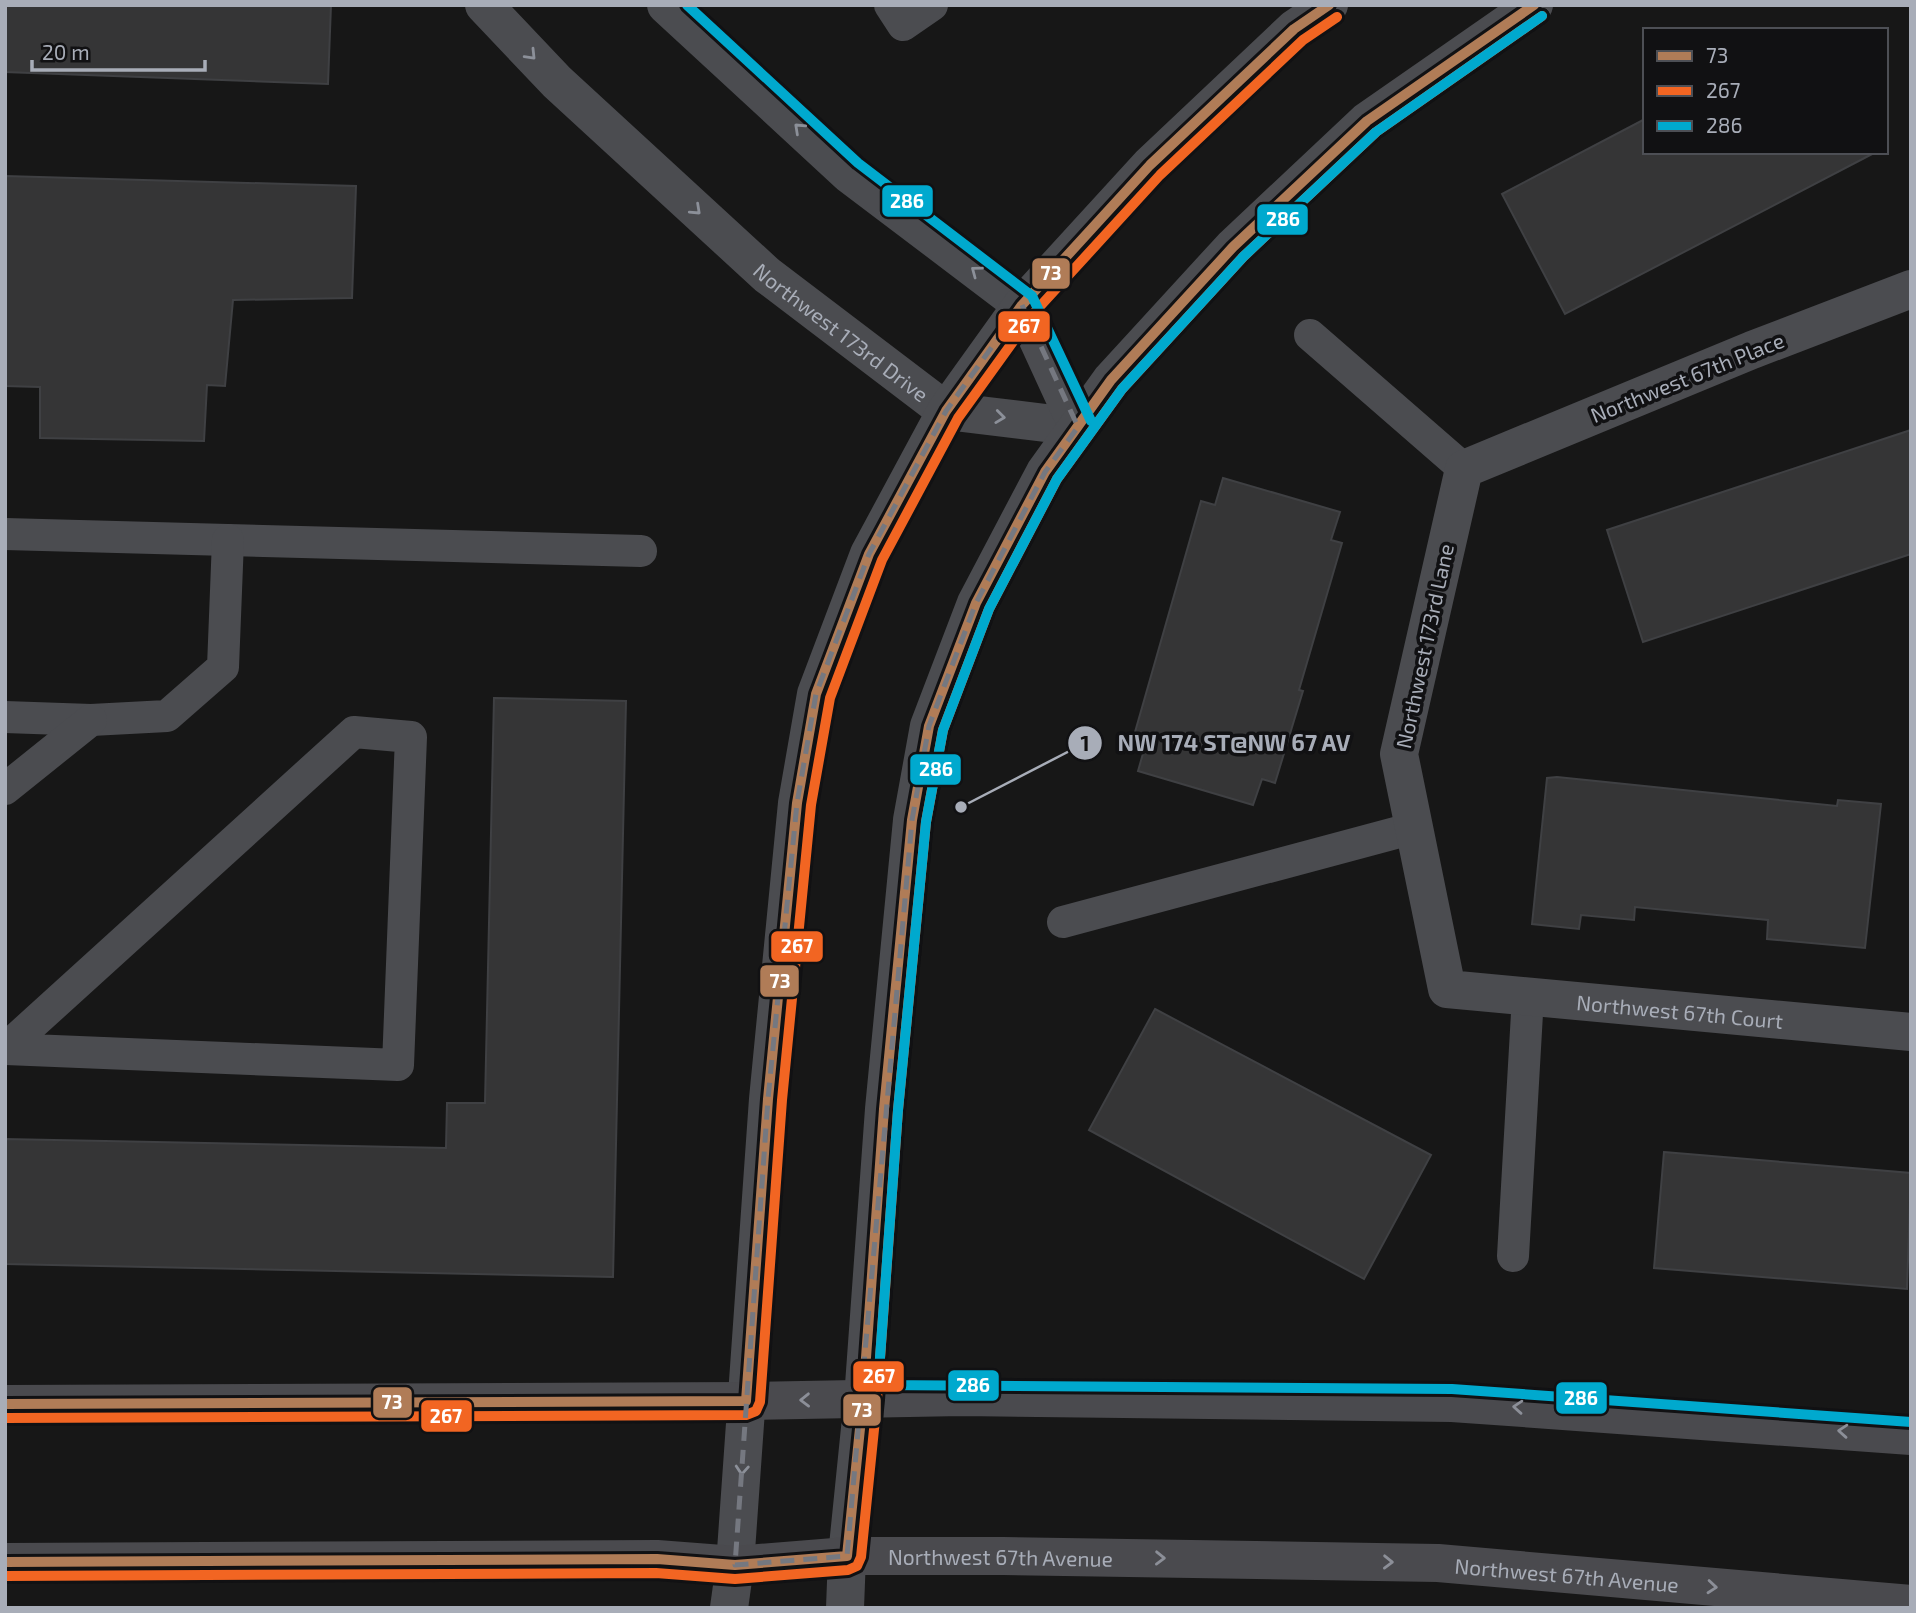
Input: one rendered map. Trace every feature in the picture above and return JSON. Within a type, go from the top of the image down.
[{"type":"main road","points":[[5,1404],[746,1401],[962,1397],[1452,1403],[1911,1436]]},
{"type":"main road","name":"Northwest 67th Avenue","points":[[5,1562],[657,1559],[735,1565],[847,1556],[1438,1563],[1911,1604]]},
{"type":"street","name":"Northwest 173rd Drive","points":[[484,5],[557,82],[766,275],[946,411],[1078,427]]},
{"type":"street","points":[[666,5],[849,174],[1022,305],[1078,427]]},
{"type":"street","points":[[729,1608],[735,1565],[768,1099],[797,803],[816,694],[869,554],[946,411],[1022,305],[1150,165],[1294,29],[1329,5]]},
{"type":"street","points":[[845,1608],[886,1082],[912,820],[929,726],[976,603],[1045,472],[1111,380],[1233,247],[1367,121],[1534,5]]},
{"type":"street","name":"Northwest 67th Place","points":[[1464,469],[1752,350],[1911,289]]},
{"type":"street","name":"Northwest 173rd Lane","points":[[1447,989],[1399,754],[1464,469]]},
{"type":"street","name":"Northwest 67th Court","points":[[1447,989],[1911,1032]]},
{"type":"lane","points":[[890,5],[903,25],[932,5]]},
{"type":"lane","points":[[1310,335],[1464,469]]},
{"type":"lane","points":[[5,534],[641,551]]},
{"type":"lane","points":[[5,717],[92,720],[167,716],[223,667],[228,540]]},
{"type":"lane","points":[[5,789],[92,720]]},
{"type":"lane","points":[[354,732],[411,737],[398,1065],[6,1049],[354,732]]},
{"type":"lane","points":[[1063,922],[1415,828]]},
{"type":"lane","points":[[1513,1256],[1528,996]]},
{"type":"highlighted area","points":[[1022,305],[1078,427],[1045,472],[976,603],[929,726],[912,820],[847,1556],[735,1565],[768,1099],[797,803],[816,694],[869,554],[946,411]]},
{"type":"building","points":[[5,5],[331,5],[328,84],[5,72]]},
{"type":"building","points":[[1643,120],[1643,154],[1872,154],[1565,314],[1502,194]]},
{"type":"building","points":[[5,176],[356,186],[352,298],[233,300],[225,386],[207,385],[204,441],[40,438],[40,387],[5,386]]},
{"type":"building","points":[[1911,430],[1911,554],[1643,642],[1607,530]]},
{"type":"building","points":[[1223,478],[1340,512],[1331,540],[1342,543],[1299,690],[1303,691],[1275,783],[1262,779],[1253,805],[1138,771],[1144,750],[1131,746],[1201,501],[1215,505]]},
{"type":"building","points":[[494,698],[626,701],[613,1277],[5,1264],[5,1139],[446,1148],[447,1103],[485,1103]]},
{"type":"building","points":[[1547,778],[1837,806],[1838,800],[1881,804],[1865,948],[1767,939],[1768,920],[1635,907],[1634,920],[1581,915],[1579,929],[1532,924]]},
{"type":"building","points":[[1155,1009],[1431,1155],[1364,1279],[1089,1130]]},
{"type":"building","points":[[1664,1152],[1911,1173],[1907,1289],[1654,1268]]},
{"type":"transit line","name":"286","points":[[687,5],[858,163],[1032,296],[1091,421]]},
{"type":"transit line","name":"73","points":[[5,1404],[746,1401],[768,1099],[797,803],[816,694],[869,554],[946,411],[1022,305],[1150,165],[1294,29],[1329,5]]},
{"type":"transit line","name":"73","points":[[5,1562],[657,1559],[735,1565],[847,1556],[863,1399],[884,1109],[912,820],[929,726],[976,603],[1045,472],[1111,380],[1233,247],[1367,121],[1534,5]]},
{"type":"transit line","name":"267","points":[[5,1576],[656,1573],[735,1579],[848,1570],[857,1566],[861,1557],[877,1400],[898,1110],[926,822],[943,730],[989,609],[1057,479],[1122,389],[1243,257],[1376,132],[1542,16]]},
{"type":"transit line","name":"286","points":[[1542,16],[1376,132],[1243,257],[1122,389],[1057,479],[989,609],[943,730],[926,822],[898,1110],[878,1385],[1452,1389],[1911,1422]]},
{"type":"transit line","name":"267","points":[[5,1418],[746,1415],[756,1411],[760,1402],[782,1100],[811,805],[830,698],[882,560],[958,418],[1033,314],[1160,175],[1303,40],[1337,17]]},
{"type":"place","name":"NW 174 ST@NW 67 AV","points":[[961,807]]}]
